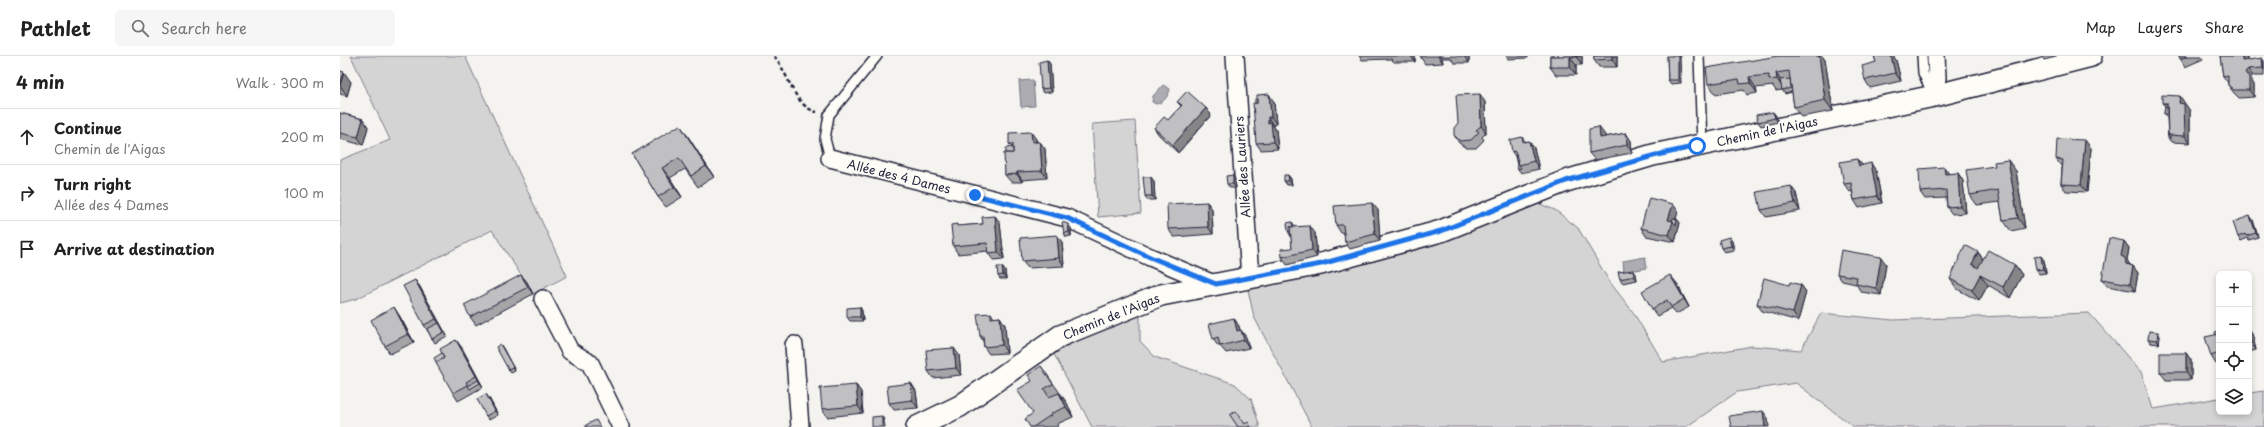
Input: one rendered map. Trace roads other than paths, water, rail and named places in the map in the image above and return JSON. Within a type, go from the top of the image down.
[{"type":"street","name":"Allée des Lauriers","points":[[1235,56],[1250,278]]},
{"type":"street","points":[[1934,96],[1937,78],[1936,56]]},
{"type":"street","name":"Chemin de l'Aigas","points":[[917,427],[960,406],[1060,336],[1161,295],[1321,264],[1441,231],[1566,181],[1653,156],[1934,96],[2064,59],[2091,56]]},
{"type":"street","name":"Allée des 4 Dames","points":[[830,158],[1067,218],[1150,257],[1216,284]]},
{"type":"street","points":[[543,299],[570,351],[590,363],[621,427]]},
{"type":"street","points":[[794,345],[800,427]]},
{"type":"lane","points":[[830,158],[825,139],[829,115],[877,56]]},
{"type":"lane","points":[[1699,56],[1702,145]]},
{"type":"lane","points":[[1922,56],[1923,73],[1934,96]]}]
